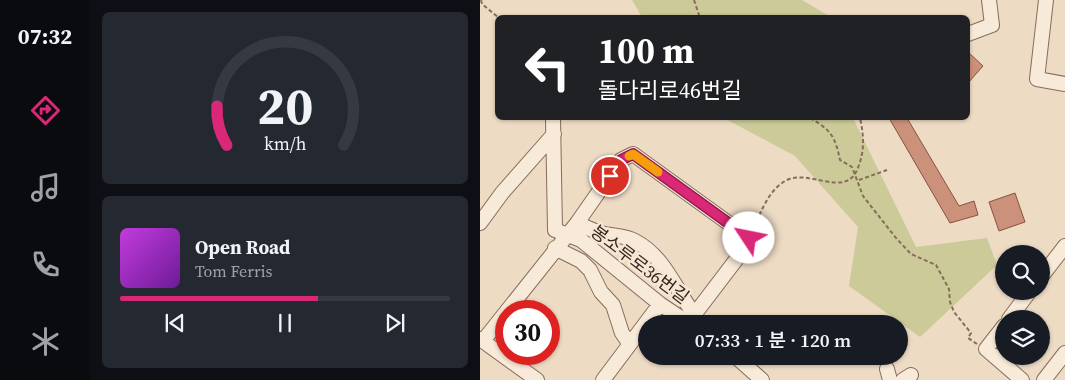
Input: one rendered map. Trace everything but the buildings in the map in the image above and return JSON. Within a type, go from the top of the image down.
[{"type":"street","points":[[970,33],[992,24],[989,0]]},
{"type":"street","points":[[1046,0],[1037,80],[1065,84]]},
{"type":"street","points":[[553,120],[553,195],[556,230],[567,234]]},
{"type":"street","points":[[480,223],[502,193],[554,134]]},
{"type":"street","points":[[481,339],[576,223],[621,160],[633,154],[749,238]]},
{"type":"street","name":"봉소루로36번길","points":[[576,223],[593,230],[634,240],[648,249],[661,261],[692,315]]},
{"type":"street","name":"봉소루로36번길","points":[[567,234],[581,240],[660,304],[683,315]]},
{"type":"street","name":"봉소루로36번길","points":[[699,315],[745,248],[749,238]]},
{"type":"street","points":[[1050,265],[1065,246]]},
{"type":"street","points":[[555,248],[581,261],[590,270],[600,292],[613,305],[622,333],[629,343]]},
{"type":"street","points":[[603,380],[660,304]]},
{"type":"street","points":[[480,325],[484,330],[481,339]]},
{"type":"street","points":[[995,338],[986,349],[1022,380]]},
{"type":"street","points":[[481,339],[495,347]]},
{"type":"street","points":[[1044,380],[1065,353]]},
{"type":"street","points":[[523,365],[537,380]]},
{"type":"street","points":[[746,365],[762,380]]},
{"type":"path","points":[[481,0],[496,15]]},
{"type":"path","points":[[694,0],[699,15]]},
{"type":"path","points":[[814,120],[824,125],[833,136],[838,145],[840,160],[852,168],[859,187],[870,207],[896,238],[911,254],[936,265],[949,289],[950,302],[954,312],[971,333],[968,338],[986,349]]},
{"type":"path","points":[[749,238],[773,190],[788,179],[809,178],[841,184],[856,175],[863,155],[864,133],[861,120]]},
{"type":"path","points":[[858,180],[887,170]]},
{"type":"shaded area","points":[[632,0],[802,0],[828,15],[641,15]]},
{"type":"shaded area","points":[[728,120],[854,120],[916,247],[987,238],[995,260],[995,267],[920,337],[908,328],[908,315],[889,315],[849,286],[858,227],[795,156]]},
{"type":"slow traffic","points":[[629,156],[633,154],[658,172]]},
{"type":"route","points":[[610,176],[621,160],[633,154],[749,238]]}]
